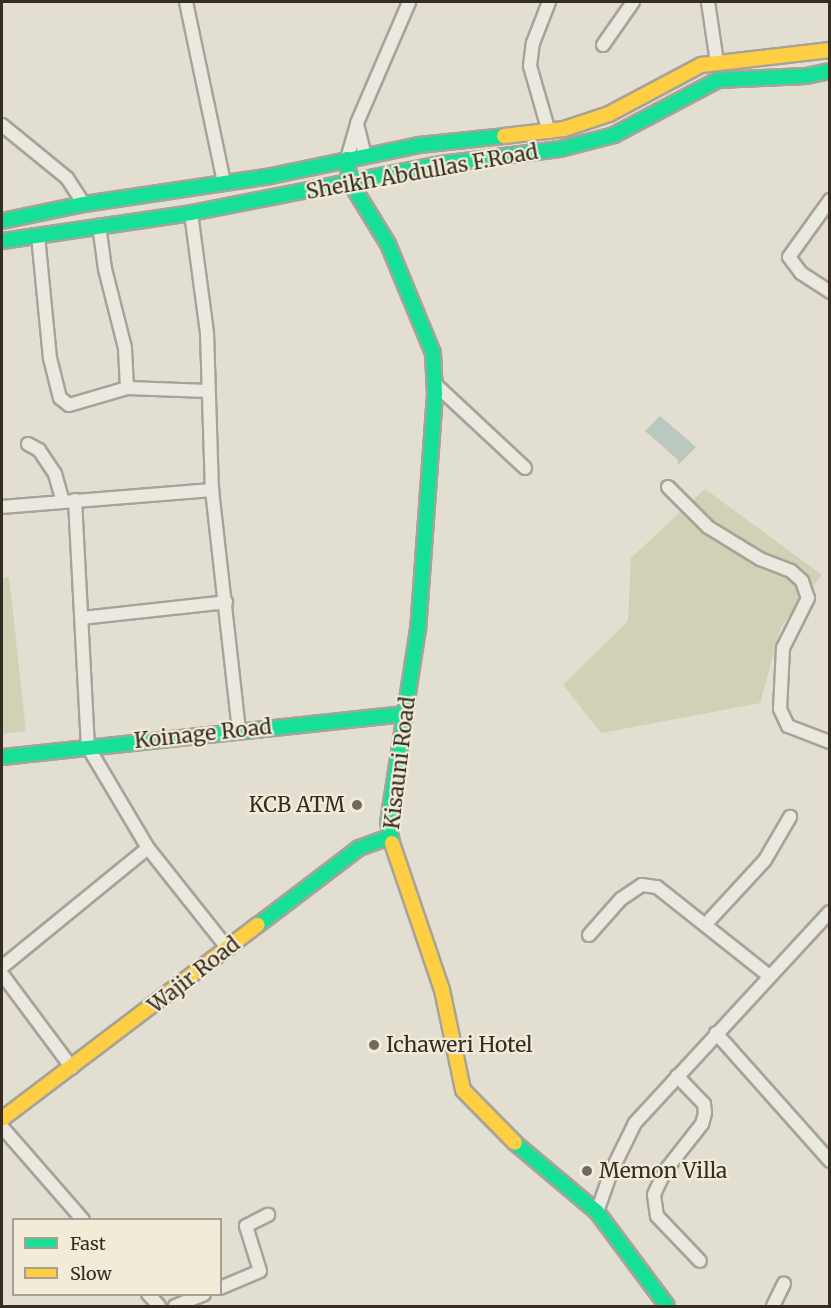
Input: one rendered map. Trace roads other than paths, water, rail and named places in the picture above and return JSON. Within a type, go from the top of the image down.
[{"type":"street","points":[[186,2],[224,182]]},
{"type":"street","points":[[347,159],[357,123],[409,2]]},
{"type":"street","points":[[549,2],[533,43],[530,66],[549,132]]},
{"type":"street","points":[[603,45],[633,2]]},
{"type":"street","points":[[708,2],[717,62]]},
{"type":"street","name":"Sheikh Abdullas F.Road","points":[[2,221],[84,204],[271,176],[419,145],[549,132],[609,114],[684,72],[717,62],[830,50]]},
{"type":"street","name":"Sheikh Abdullas F.Road","points":[[2,242],[99,225],[191,213],[370,177],[598,140],[633,126],[690,92],[718,80],[806,76],[830,71]]},
{"type":"street","points":[[357,123],[370,177],[369,213]]},
{"type":"street","points":[[2,125],[67,178],[84,204]]},
{"type":"street","name":"Kisauni Road","points":[[347,159],[350,182],[388,244],[419,315],[433,353],[435,384],[418,630],[388,822],[389,837],[444,999],[463,1090],[491,1122],[597,1212],[667,1306]]},
{"type":"street","points":[[830,200],[825,215],[792,250],[789,257],[793,265],[830,292]]},
{"type":"street","points":[[191,213],[207,333],[212,490],[239,730]]},
{"type":"street","points":[[99,225],[105,269],[125,348],[128,388]]},
{"type":"street","points":[[38,236],[50,358],[62,401],[69,405],[128,388],[208,392]]},
{"type":"street","points":[[435,384],[525,468]]},
{"type":"street","points":[[28,444],[39,450],[69,501],[82,618],[88,747],[148,848],[228,949]]},
{"type":"street","points":[[668,487],[708,526],[760,559],[791,571],[802,581],[807,605],[783,648],[781,714],[795,730],[830,742]]},
{"type":"street","points":[[2,507],[212,490]]},
{"type":"street","points":[[82,618],[226,602]]},
{"type":"street","name":"Koinage Road","points":[[2,757],[405,714]]},
{"type":"street","points":[[705,925],[765,860],[790,817]]},
{"type":"street","name":"Wajir Road","points":[[2,1119],[359,848],[389,837]]},
{"type":"street","points":[[2,967],[148,848]]},
{"type":"street","points":[[589,935],[621,899],[642,885],[657,887],[768,975]]},
{"type":"street","points":[[597,1212],[610,1172],[635,1123],[768,975],[830,912]]},
{"type":"street","points":[[2,974],[72,1068]]},
{"type":"street","points":[[716,1033],[830,1161]]},
{"type":"street","points":[[677,1076],[704,1104],[705,1113],[702,1124],[665,1171],[654,1195],[657,1216],[700,1261]]},
{"type":"street","points":[[2,1127],[80,1218]]},
{"type":"street","points":[[222,1287],[260,1271],[246,1226],[268,1215]]},
{"type":"street","points":[[773,1306],[784,1282]]},
{"type":"street","points":[[176,1306],[199,1296]]},
{"type":"place","name":"KCB ATM","points":[[357,805]]},
{"type":"place","name":"Ichaweri Hotel","points":[[374,1045]]},
{"type":"place","name":"Memon Villa","points":[[587,1171]]}]
